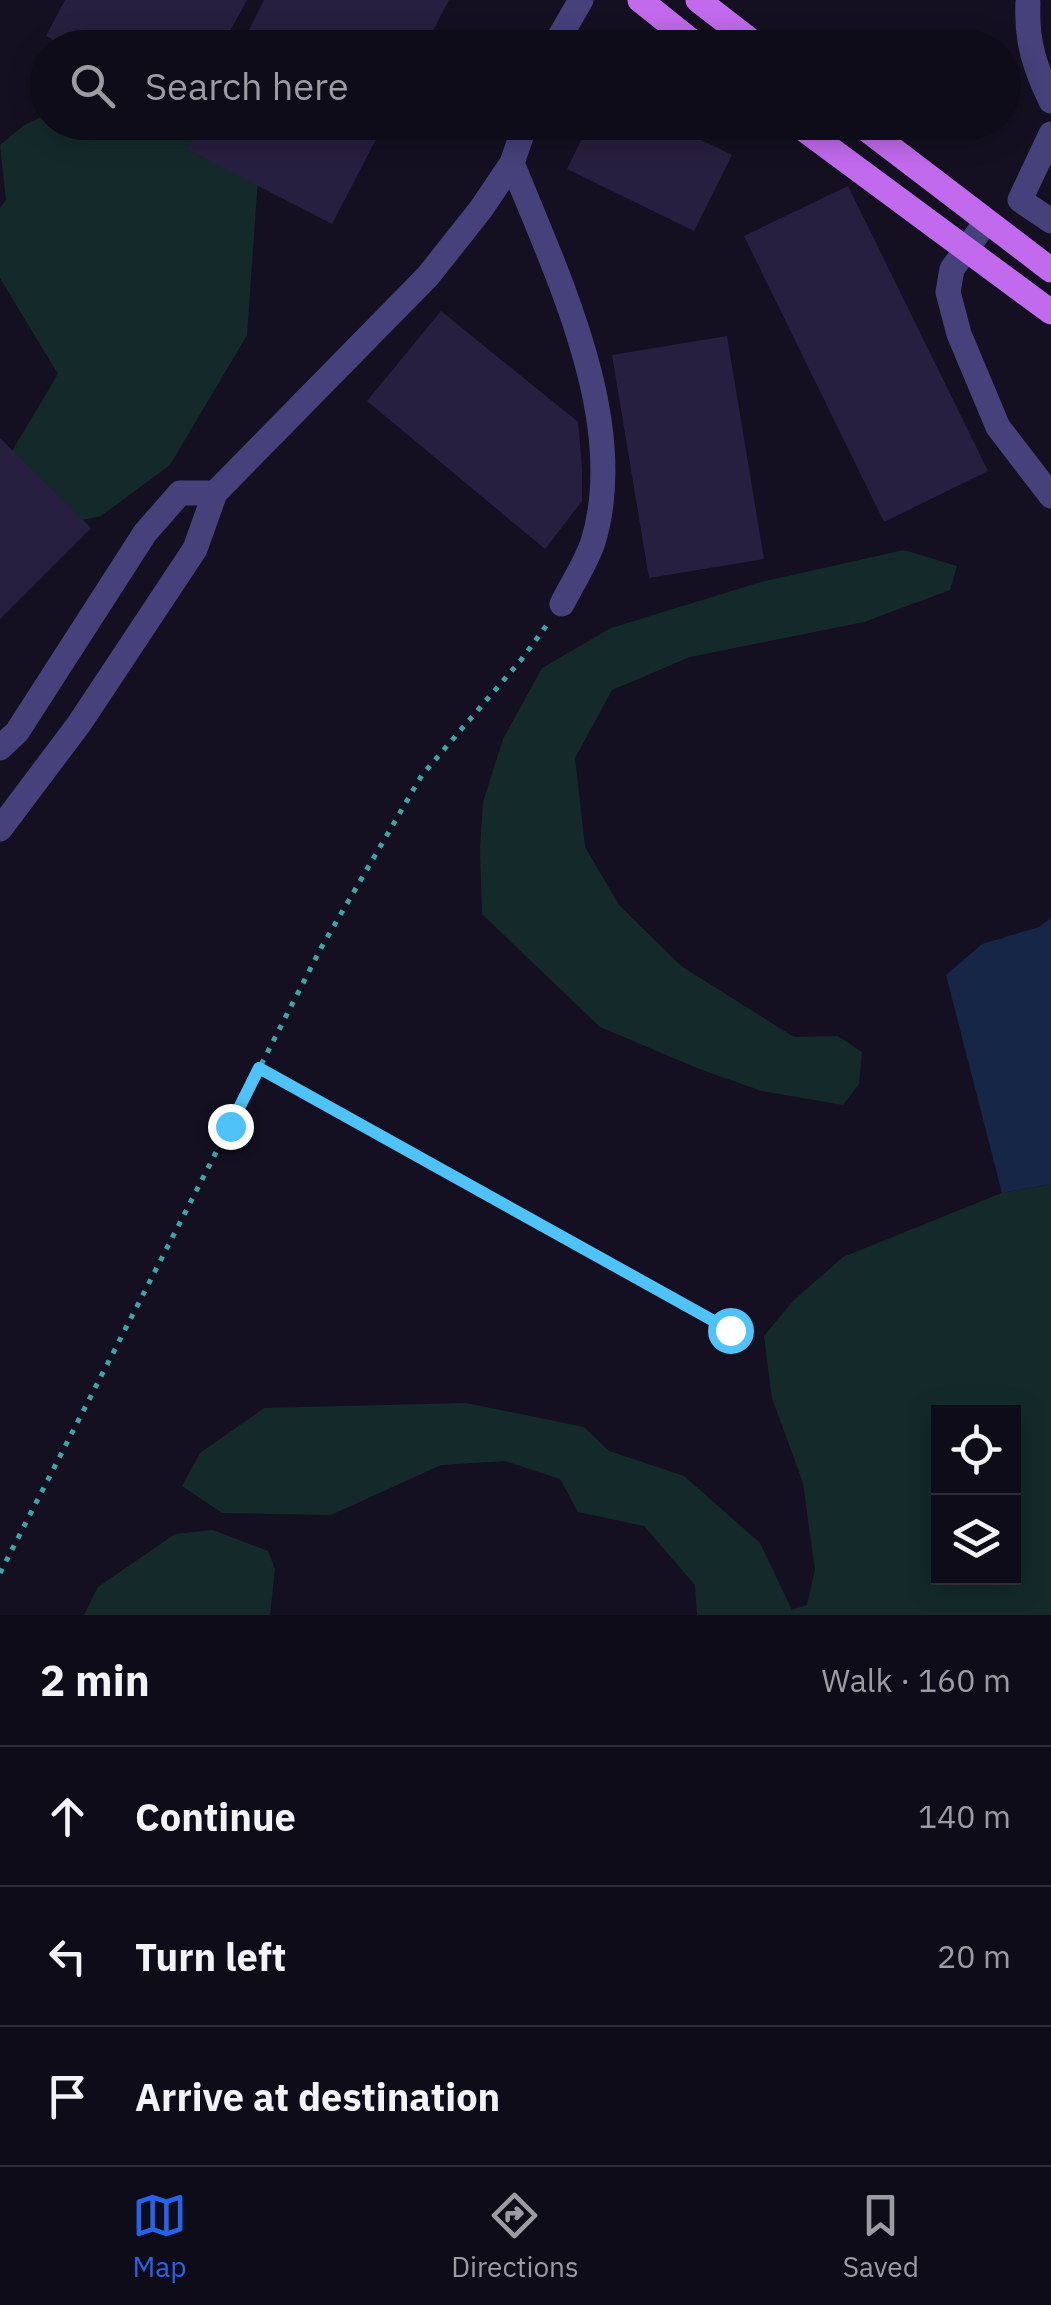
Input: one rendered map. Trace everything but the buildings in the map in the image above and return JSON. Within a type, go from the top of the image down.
[{"type":"main road","points":[[640,0],[678,30]]},
{"type":"main road","points":[[698,0],[737,30]]},
{"type":"main road","points":[[818,140],[1051,312]]},
{"type":"main road","points":[[880,140],[1051,270]]},
{"type":"street","points":[[564,30],[581,0]]},
{"type":"street","points":[[1028,3],[1027,29],[1037,72],[1051,101]]},
{"type":"street","points":[[1051,134],[1020,200],[1051,221]]},
{"type":"street","points":[[0,828],[79,724],[195,549],[215,494],[428,276],[481,209],[512,163],[520,140]]},
{"type":"street","points":[[512,163],[571,311],[598,402],[601,500],[592,544],[562,604]]},
{"type":"street","points":[[986,222],[952,269],[948,292],[959,334],[998,427],[1051,496]]},
{"type":"street","points":[[0,748],[16,732],[157,519],[180,492],[215,494]]},
{"type":"path","points":[[0,1573],[320,948],[422,775],[562,604]]},
{"type":"path","points":[[259,1068],[730,1330]]},
{"type":"green space","points":[[30,122],[30,140],[196,140],[258,178],[247,335],[170,465],[101,516],[72,522],[12,451],[58,374],[0,278],[0,208],[6,200],[0,145]]},
{"type":"green space","points":[[904,550],[957,566],[950,590],[864,622],[690,657],[612,690],[575,758],[585,847],[619,905],[681,966],[794,1037],[838,1036],[862,1052],[859,1084],[843,1105],[762,1091],[600,1027],[482,914],[483,802],[503,739],[542,668],[611,628],[761,582]]},
{"type":"green space","points":[[1051,1184],[1051,1615],[697,1615],[695,1585],[644,1526],[578,1512],[560,1479],[505,1461],[441,1465],[331,1515],[222,1513],[182,1486],[200,1453],[264,1408],[466,1403],[584,1427],[609,1451],[684,1476],[760,1543],[792,1610],[807,1605],[815,1570],[803,1483],[772,1398],[764,1336],[793,1301],[843,1257],[1002,1193]]},
{"type":"green space","points":[[213,1530],[268,1551],[275,1569],[270,1615],[84,1615],[98,1587],[175,1534]]},
{"type":"water","points":[[1051,918],[1051,1184],[1002,1193],[946,975],[982,944],[1039,927]]},
{"type":"route","points":[[230,1126],[259,1068],[730,1330]]}]
